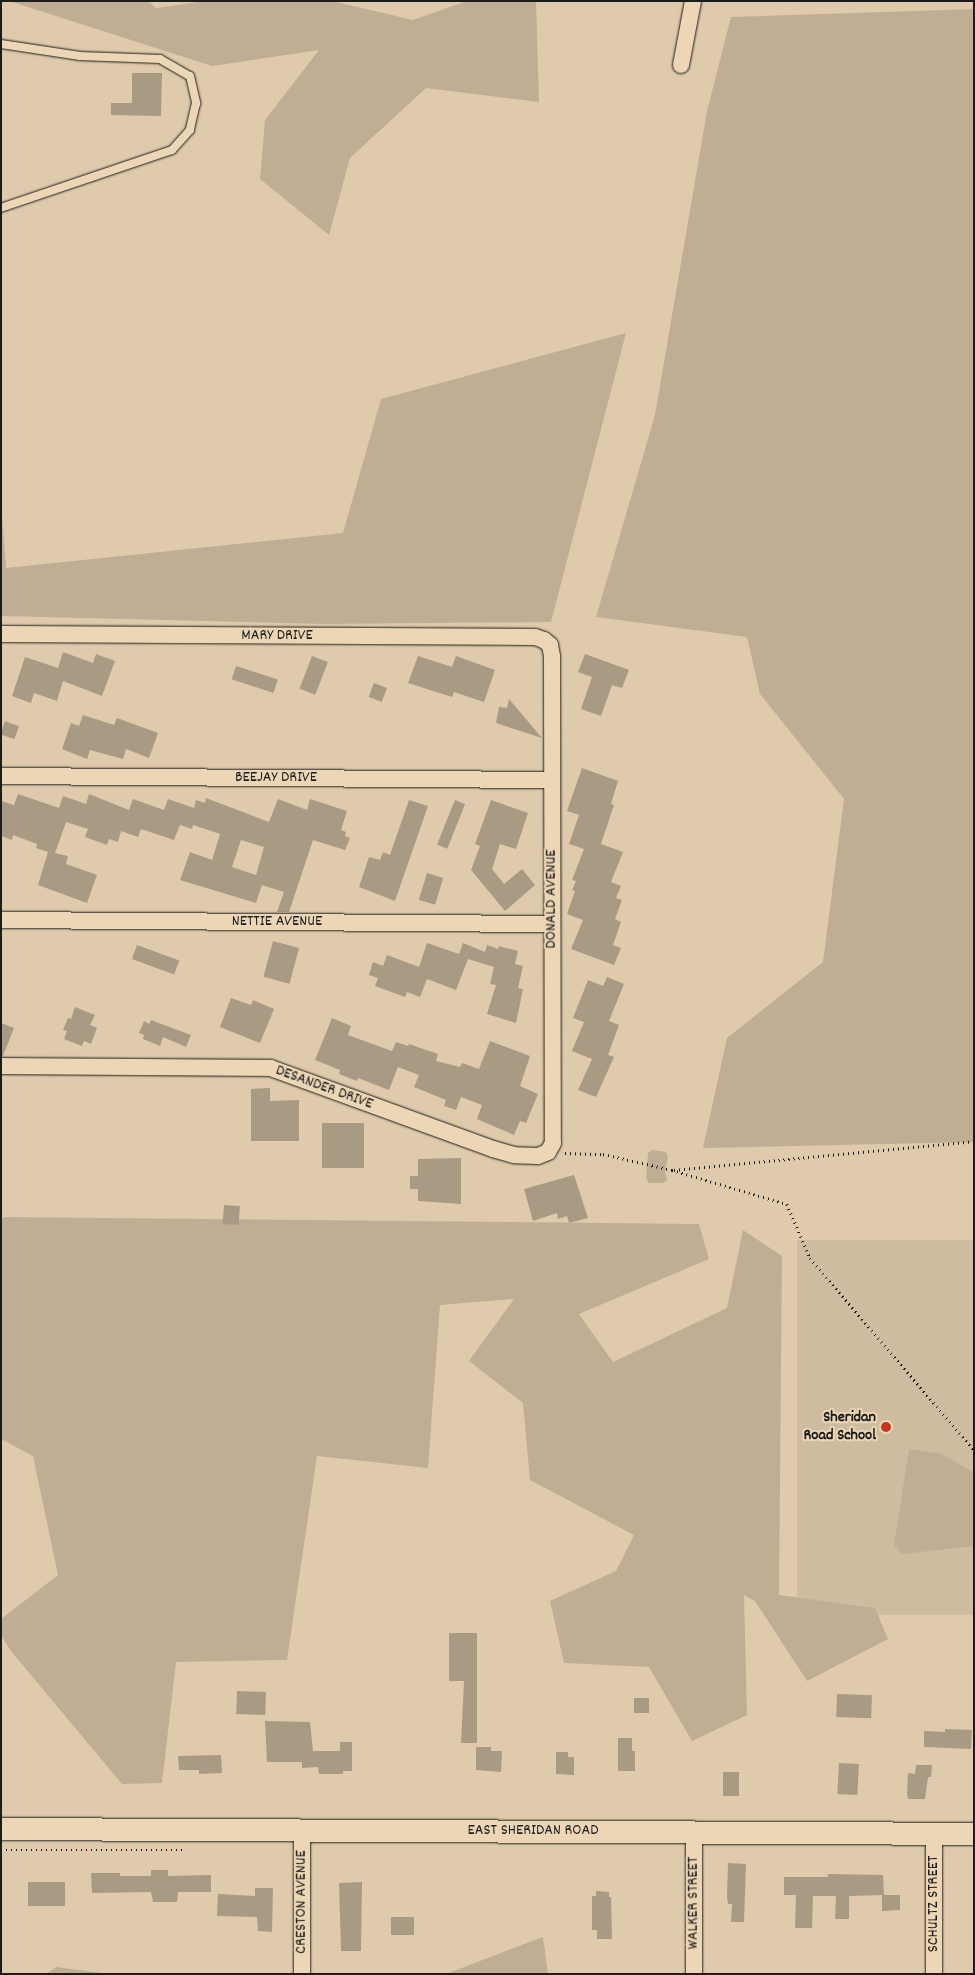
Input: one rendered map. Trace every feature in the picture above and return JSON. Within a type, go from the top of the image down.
[{"type":"street","points":[[681,65],[692,1]]},
{"type":"street","name":"MARY DRIVE","points":[[1,634],[535,637],[544,640],[550,645]]},
{"type":"street","name":"DONALD AVENUE","points":[[548,1152],[553,1143],[552,656],[550,645]]},
{"type":"street","name":"BEEJAY DRIVE","points":[[1,776],[551,780]]},
{"type":"street","name":"NETTIE AVENUE","points":[[1,920],[552,924]]},
{"type":"street","name":"DESANDER DRIVE","points":[[1,1066],[271,1068],[493,1149],[522,1156],[538,1156],[548,1152]]},
{"type":"street","name":"EAST SHERIDAN ROAD","points":[[1,1829],[974,1834]]},
{"type":"street","name":"CRESTON AVENUE","points":[[302,1830],[302,1974]]},
{"type":"street","name":"WALKER STREET","points":[[694,1832],[694,1974]]},
{"type":"street","name":"SCHULTZ STREET","points":[[934,1834],[934,1974]]},
{"type":"lane","points":[[1,44],[80,56],[160,59],[190,76],[196,103],[190,130],[172,150],[1,208]]},
{"type":"path","points":[[672,1170],[974,1141]]},
{"type":"path","points":[[548,1152],[603,1154],[672,1170],[787,1204],[810,1258],[974,1450]]},
{"type":"shaded area","points":[[9,1],[149,1],[156,8],[205,1],[332,1],[413,20],[467,1],[536,1],[539,102],[426,88],[350,158],[329,235],[260,179],[265,120],[319,50],[212,66]]},
{"type":"shaded area","points":[[974,9],[974,1142],[703,1148],[727,1038],[823,962],[844,799],[760,694],[747,637],[596,617],[655,415],[707,111],[731,17]]},
{"type":"shaded area","points":[[626,333],[551,622],[324,624],[1,616],[1,501],[6,568],[343,533],[381,399]]},
{"type":"shaded area","points":[[652,1150],[666,1152],[668,1157],[665,1172],[667,1181],[663,1183],[649,1183],[646,1178],[648,1153]]},
{"type":"shaded area","points":[[4,1217],[699,1224],[709,1259],[579,1314],[613,1362],[727,1308],[743,1230],[782,1256],[779,1595],[875,1608],[888,1639],[807,1681],[755,1601],[744,1595],[747,1715],[692,1741],[649,1667],[564,1663],[550,1601],[616,1571],[634,1535],[530,1480],[523,1403],[469,1361],[514,1299],[440,1305],[428,1468],[317,1456],[287,1660],[176,1662],[162,1783],[122,1784],[10,1650],[1,1635],[1,1619],[58,1575],[33,1456],[1,1439],[1,1219]]},
{"type":"shaded area","name":"Sheridan Road School","points":[[797,1240],[974,1240],[974,1615],[797,1615]]},
{"type":"shaded area","points":[[909,1449],[942,1454],[974,1473],[974,1546],[902,1554],[894,1545]]},
{"type":"shaded area","points":[[543,1937],[548,1974],[446,1974]]},
{"type":"shaded area","points":[[56,1967],[110,1974],[46,1974]]},
{"type":"building","points":[[132,73],[162,73],[161,116],[111,115],[111,103],[132,103]]},
{"type":"building","points":[[63,652],[93,663],[96,654],[115,661],[102,696],[63,681],[57,701],[34,693],[31,703],[12,696],[25,657],[58,668]]},
{"type":"building","points":[[585,654],[629,670],[622,688],[612,685],[601,716],[581,709],[592,677],[578,672]]},
{"type":"building","points":[[312,656],[328,662],[315,695],[299,689]]},
{"type":"building","points":[[418,656],[452,667],[456,656],[495,670],[484,702],[454,692],[452,697],[408,683]]},
{"type":"building","points":[[236,666],[278,680],[274,693],[232,679]]},
{"type":"building","points":[[374,683],[387,688],[382,702],[369,697]]},
{"type":"building","points":[[509,699],[542,738],[496,723],[499,707],[507,708]]},
{"type":"building","points":[[83,715],[114,725],[117,718],[158,733],[149,758],[126,749],[123,759],[90,750],[87,759],[62,749],[71,723],[79,726]]},
{"type":"building","points":[[5,721],[19,726],[14,739],[1,734]]},
{"type":"building","points":[[582,768],[618,781],[611,804],[614,805],[601,844],[623,852],[611,882],[621,886],[616,898],[622,900],[615,919],[621,922],[613,945],[621,948],[614,965],[571,949],[583,920],[567,914],[575,891],[572,890],[576,881],[572,880],[584,849],[569,844],[579,815],[567,811]]},
{"type":"building","points":[[18,794],[59,808],[63,796],[86,804],[89,794],[129,810],[133,799],[164,810],[168,799],[194,808],[196,800],[205,803],[206,798],[269,822],[278,799],[307,810],[310,799],[347,811],[341,830],[346,832],[345,836],[350,838],[345,850],[313,840],[289,912],[277,912],[284,892],[262,885],[256,903],[180,880],[190,852],[212,860],[220,834],[193,825],[192,829],[180,825],[174,840],[141,829],[138,837],[121,831],[118,842],[109,839],[107,845],[85,837],[88,829],[66,822],[55,853],[68,856],[66,864],[97,875],[87,903],[38,885],[48,852],[36,848],[37,844],[13,835],[12,840],[1,836],[1,801],[14,805]],"holes":[[[241,840],[264,847],[256,875],[232,867]]]},
{"type":"building","points":[[409,800],[428,806],[395,901],[359,887],[369,857],[380,860],[383,852],[390,855]]},
{"type":"building","points":[[455,800],[465,804],[447,849],[437,845]]},
{"type":"building","points":[[491,800],[528,813],[516,849],[500,844],[492,869],[504,884],[522,869],[535,885],[505,911],[471,870],[480,846],[475,844]]},
{"type":"building","points":[[427,873],[443,878],[435,905],[419,900]]},
{"type":"building","points":[[273,941],[299,948],[290,984],[263,977]]},
{"type":"building","points":[[427,943],[459,954],[463,943],[485,952],[487,945],[498,949],[499,946],[518,951],[515,964],[523,966],[518,988],[523,989],[516,1023],[487,1014],[496,985],[490,984],[494,967],[468,959],[456,990],[427,979],[420,997],[407,992],[405,997],[375,986],[378,978],[369,975],[373,962],[383,966],[387,955],[419,967]]},
{"type":"building","points":[[137,945],[179,960],[174,974],[132,959]]},
{"type":"building","points":[[607,977],[624,984],[609,1021],[619,1025],[608,1055],[614,1057],[596,1097],[578,1090],[592,1059],[572,1051],[584,1022],[573,1018],[588,980],[603,986]]},
{"type":"building","points":[[231,998],[251,1005],[253,1000],[274,1009],[260,1043],[220,1027]]},
{"type":"building","points":[[75,1007],[95,1015],[90,1025],[97,1028],[91,1044],[84,1041],[82,1046],[64,1039],[67,1031],[63,1030],[68,1018],[71,1019]]},
{"type":"building","points":[[332,1018],[351,1026],[348,1035],[392,1051],[396,1042],[408,1046],[409,1044],[438,1054],[436,1061],[460,1067],[462,1063],[479,1069],[490,1041],[530,1056],[520,1086],[538,1094],[526,1123],[520,1121],[514,1135],[477,1119],[482,1105],[461,1097],[456,1110],[444,1106],[446,1100],[414,1087],[419,1075],[398,1067],[389,1090],[358,1078],[357,1081],[339,1074],[340,1070],[315,1060]]},
{"type":"building","points":[[151,1020],[191,1035],[186,1047],[163,1037],[160,1046],[143,1039],[144,1035],[139,1033],[144,1021],[149,1024]]},
{"type":"building","points":[[1,1023],[14,1028],[3,1056],[1,1056]]},
{"type":"building","points":[[270,1088],[270,1101],[299,1100],[299,1141],[251,1141],[251,1089]]},
{"type":"building","points":[[322,1123],[364,1123],[364,1168],[322,1168]]},
{"type":"building","points":[[461,1158],[461,1204],[418,1201],[418,1189],[410,1189],[410,1176],[418,1176],[418,1159]]},
{"type":"building","points":[[574,1175],[588,1218],[569,1223],[567,1216],[558,1219],[557,1213],[533,1221],[524,1189]]},
{"type":"building","points":[[224,1205],[240,1206],[239,1225],[223,1224]]},
{"type":"building","points":[[449,1633],[477,1633],[477,1743],[461,1743],[464,1681],[449,1681]]},
{"type":"building","points":[[237,1691],[266,1692],[265,1715],[236,1714]]},
{"type":"building","points":[[837,1694],[872,1695],[871,1718],[836,1717]]},
{"type":"building","points":[[634,1698],[649,1698],[649,1713],[634,1713]]},
{"type":"building","points":[[265,1721],[310,1722],[313,1751],[340,1751],[340,1742],[352,1742],[352,1771],[343,1771],[343,1774],[319,1774],[318,1767],[302,1768],[302,1762],[267,1762]]},
{"type":"building","points":[[945,1729],[972,1730],[971,1749],[924,1747],[924,1731],[945,1732]]},
{"type":"building","points":[[618,1738],[632,1738],[632,1751],[635,1751],[635,1771],[618,1771]]},
{"type":"building","points":[[476,1747],[491,1747],[491,1751],[502,1751],[501,1772],[476,1770]]},
{"type":"building","points":[[556,1752],[568,1752],[568,1757],[574,1757],[574,1775],[556,1774]]},
{"type":"building","points":[[221,1755],[222,1773],[199,1774],[199,1770],[179,1770],[178,1756]]},
{"type":"building","points":[[839,1763],[859,1764],[857,1795],[837,1794]]},
{"type":"building","points":[[916,1765],[932,1765],[925,1799],[908,1799],[908,1773],[915,1774]]},
{"type":"building","points":[[723,1772],[739,1772],[739,1796],[723,1796]]},
{"type":"building","points":[[728,1863],[746,1864],[744,1922],[731,1922],[732,1904],[728,1904],[727,1897]]},
{"type":"building","points":[[151,1870],[168,1870],[168,1876],[211,1875],[211,1892],[178,1892],[177,1902],[153,1902],[151,1892],[92,1893],[91,1873],[120,1873],[120,1876],[151,1876]]},
{"type":"building","points":[[828,1874],[883,1875],[884,1895],[900,1895],[900,1910],[882,1911],[882,1895],[849,1896],[849,1919],[835,1919],[836,1896],[813,1896],[812,1928],[795,1928],[796,1895],[784,1895],[784,1877],[828,1877]]},
{"type":"building","points":[[28,1882],[65,1882],[65,1906],[28,1906]]},
{"type":"building","points":[[362,1882],[361,1951],[341,1951],[339,1883]]},
{"type":"building","points":[[255,1888],[273,1888],[272,1932],[258,1931],[257,1917],[217,1916],[218,1894],[255,1896]]},
{"type":"building","points":[[596,1891],[609,1892],[609,1897],[611,1897],[612,1939],[597,1939],[597,1930],[592,1930],[592,1896],[596,1896]]},
{"type":"building","points":[[391,1917],[414,1917],[414,1935],[391,1935]]},
{"type":"place","name":"Sheridan Road School","points":[[886,1427]]}]
